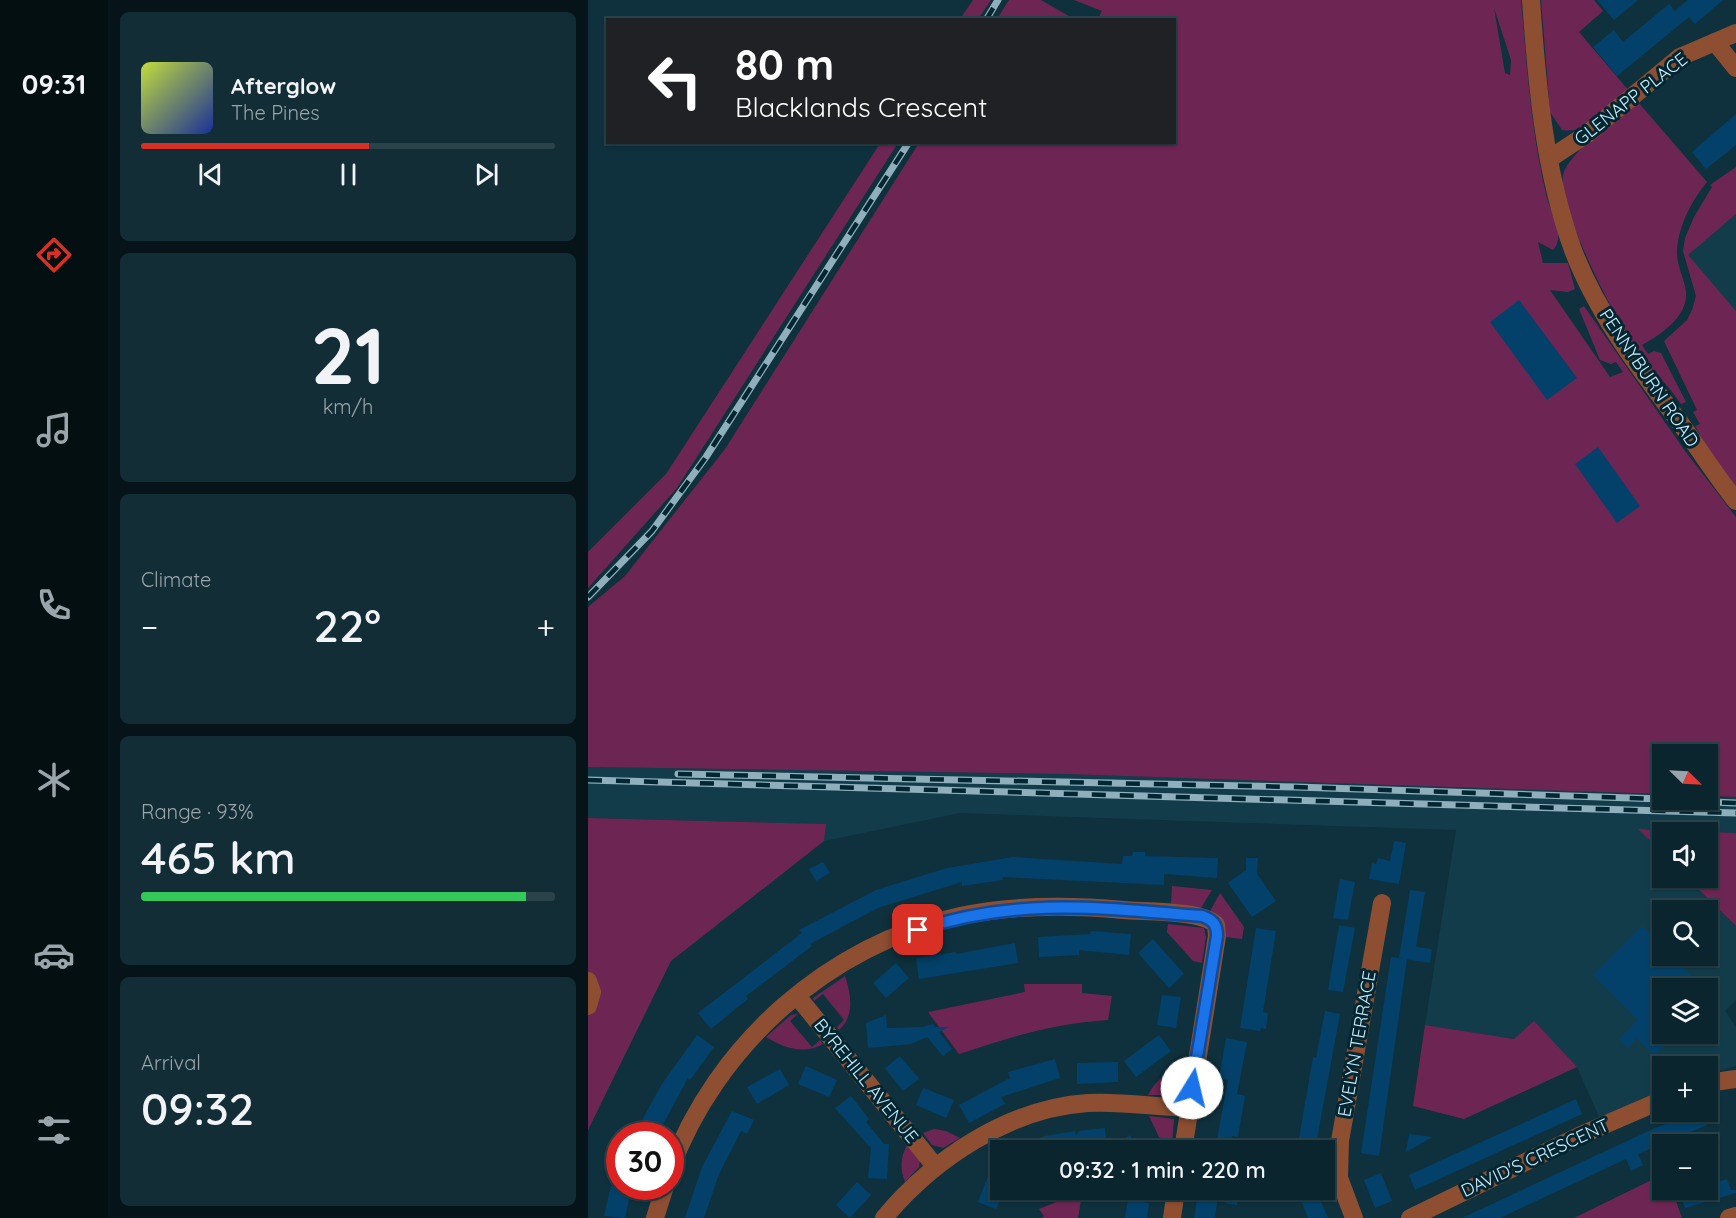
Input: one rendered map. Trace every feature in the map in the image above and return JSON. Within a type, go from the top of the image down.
[{"type":"street","name":"PENNYBURN ROAD","points":[[1531,0],[1540,104],[1549,159],[1574,251],[1594,297],[1634,363],[1736,501]]},
{"type":"street","name":"GLENAPP PLACE","points":[[1549,159],[1587,134],[1680,57],[1736,33]]},
{"type":"street","points":[[1715,42],[1736,68]]},
{"type":"street","name":"EVELYN TERRACE","points":[[1354,1218],[1339,1178],[1340,1141],[1382,903]]},
{"type":"street","points":[[684,1136],[692,1116],[752,1036],[816,980],[878,943],[958,917],[999,910],[1065,907],[1202,916],[1216,925],[1217,936],[1184,1140]]},
{"type":"street","points":[[588,981],[592,992],[588,1006]]},
{"type":"street","name":"BYREHILL AVENUE","points":[[797,996],[935,1166]]},
{"type":"street","points":[[1718,1081],[1736,1079]]},
{"type":"street","points":[[884,1218],[935,1166],[991,1132],[1054,1109],[1087,1103],[1189,1108]]},
{"type":"street","name":"DAVID'S CRESCENT","points":[[1410,1218],[1581,1135],[1652,1104]]},
{"type":"street","points":[[655,1218],[660,1200]]},
{"type":"street","points":[[1172,1218],[1175,1200]]},
{"type":"street","points":[[1729,1218],[1736,1216]]},
{"type":"shaded area","points":[[973,0],[991,0],[979,18],[961,18]]},
{"type":"shaded area","points":[[1009,0],[1041,0],[1072,18],[998,18]]},
{"type":"shaded area","points":[[1074,0],[1521,0],[1537,149],[1547,198],[1558,231],[1557,244],[1553,250],[1538,242],[1543,263],[1568,263],[1575,289],[1568,292],[1550,290],[1610,377],[1623,372],[1616,362],[1611,364],[1600,360],[1579,309],[1584,306],[1685,451],[1736,517],[1736,797],[1718,796],[1718,744],[1652,744],[1652,794],[1064,774],[588,767],[588,607],[625,576],[725,449],[918,144],[1176,144],[1176,18],[1098,18],[1102,11]],"holes":[[[1494,8],[1511,60],[1510,75],[1505,73]]]},
{"type":"shaded area","points":[[1541,0],[1594,0],[1603,11],[1579,32],[1629,91],[1598,119],[1581,128],[1562,130],[1550,112]]},
{"type":"shaded area","points":[[1638,102],[1707,182],[1687,213],[1678,240],[1677,259],[1686,296],[1684,305],[1674,322],[1659,335],[1642,345],[1648,354],[1654,351],[1661,353],[1686,402],[1681,404],[1638,352],[1624,330],[1588,261],[1577,235],[1564,190],[1563,175],[1574,156]]},
{"type":"shaded area","points":[[880,144],[897,144],[677,488],[588,588],[588,552],[666,474]]},
{"type":"shaded area","points":[[1736,167],[1736,214],[1688,255],[1736,311],[1736,488],[1716,462],[1695,426],[1700,424],[1693,412],[1697,410],[1664,341],[1687,320],[1696,296],[1683,251],[1685,238],[1694,217],[1712,187],[1710,185]]},
{"type":"shaded area","points":[[1736,214],[1736,311],[1687,255]]},
{"type":"shaded area","points":[[588,767],[1064,774],[1652,794],[1652,810],[1718,810],[1718,798],[1736,797],[1736,833],[1718,832],[1718,822],[1652,822],[1652,830],[1639,829],[1652,842],[1652,888],[1697,888],[1709,900],[1652,900],[1652,966],[1718,966],[1718,908],[1736,926],[1736,1000],[1725,1011],[1736,1027],[1736,1066],[1718,1071],[1718,1056],[1652,1056],[1650,1095],[1600,1119],[1577,1067],[1514,1039],[1425,1025],[1456,830],[960,813],[824,841],[825,824],[588,818]]},
{"type":"shaded area","points":[[588,818],[826,824],[824,841],[671,961],[588,1130]]},
{"type":"shaded area","points":[[1638,829],[1652,830],[1652,842]]},
{"type":"shaded area","points":[[1718,832],[1736,833],[1736,926],[1718,908],[1718,900],[1709,900],[1697,888],[1718,888]]},
{"type":"shaded area","points":[[1172,886],[1212,890],[1201,908],[1171,904]]},
{"type":"shaded area","points":[[1220,893],[1244,927],[1242,939],[1226,937],[1209,913]]},
{"type":"shaded area","points":[[1168,924],[1204,928],[1206,937],[1202,963],[1193,961],[1167,932]]},
{"type":"shaded area","points":[[845,976],[850,997],[850,1012],[839,1030],[837,1027],[844,1020],[823,994],[814,1001],[813,998]]},
{"type":"shaded area","points":[[1024,984],[1082,984],[1082,993],[1112,996],[1108,1020],[1050,1028],[959,1054],[928,1012],[1025,992]]},
{"type":"shaded area","points":[[798,1014],[790,1021],[812,1047],[820,1040],[823,1044],[809,1049],[801,1050],[766,1037],[791,1015]]},
{"type":"shaded area","points":[[1534,1021],[1577,1067],[1464,1119],[1413,1106],[1425,1025],[1514,1039]]},
{"type":"shaded area","points":[[1184,1069],[1181,1092],[1177,1095],[1148,1095],[1163,1077],[1172,1071]]},
{"type":"shaded area","points":[[1149,1116],[1174,1119],[1172,1140],[1159,1137]]},
{"type":"shaded area","points":[[934,1129],[946,1131],[960,1138],[943,1148],[932,1145],[923,1133]]},
{"type":"shaded area","points":[[907,1145],[920,1161],[919,1167],[905,1182],[902,1164]]},
{"type":"shaded area","points":[[1652,1180],[1652,1200],[1676,1200],[1682,1218],[1574,1218]]},
{"type":"shaded area","points":[[1062,1200],[1081,1200],[1078,1218],[1042,1218],[1044,1216],[1039,1209]]},
{"type":"building","points":[[1597,0],[1638,0],[1614,20]]},
{"type":"building","points":[[1688,0],[1723,0],[1695,24],[1689,17],[1617,76],[1593,47],[1614,30],[1623,42],[1669,4],[1675,11]]},
{"type":"building","points":[[1736,114],[1736,145],[1706,169],[1692,152]]},
{"type":"building","points":[[1519,300],[1577,378],[1547,400],[1490,322]]},
{"type":"building","points":[[1598,447],[1640,506],[1617,523],[1575,464]]},
{"type":"building","points":[[1394,841],[1406,843],[1399,884],[1369,879],[1372,863],[1376,864],[1378,858],[1390,861]]},
{"type":"building","points":[[1133,852],[1145,852],[1145,856],[1218,858],[1217,878],[1164,874],[1164,885],[1002,877],[1003,880],[962,886],[962,882],[878,908],[810,944],[812,946],[746,996],[748,999],[711,1029],[698,1013],[802,933],[799,930],[876,890],[947,868],[1013,857],[1122,864],[1123,856],[1132,856]]},
{"type":"building","points":[[1246,858],[1258,858],[1257,874],[1276,901],[1252,917],[1228,883],[1246,870]]},
{"type":"building","points":[[823,862],[830,873],[816,881],[809,869]]},
{"type":"building","points":[[1340,879],[1355,882],[1348,920],[1333,918]]},
{"type":"building","points":[[1410,890],[1425,892],[1416,947],[1432,949],[1430,963],[1399,958]]},
{"type":"building","points":[[1339,925],[1355,928],[1343,992],[1328,990]]},
{"type":"building","points":[[1642,926],[1652,936],[1652,966],[1681,966],[1694,978],[1652,978],[1652,1044],[1666,1044],[1654,1055],[1637,1038],[1628,1048],[1619,1039],[1638,1020],[1593,975]]},
{"type":"building","points":[[1256,928],[1276,931],[1263,1012],[1268,1013],[1266,1029],[1261,1028],[1260,1031],[1240,1028]]},
{"type":"building","points":[[1091,931],[1131,934],[1129,955],[1079,950],[1079,955],[1039,957],[1038,937],[1090,934]]},
{"type":"building","points":[[1153,939],[1184,974],[1169,988],[1138,953]]},
{"type":"building","points":[[1015,943],[1018,963],[919,979],[916,958],[956,952],[956,954]]},
{"type":"building","points":[[1391,957],[1407,959],[1379,1156],[1361,1153]]},
{"type":"building","points":[[896,963],[909,978],[886,998],[873,983]]},
{"type":"building","points":[[1162,995],[1181,997],[1176,1028],[1157,1025]]},
{"type":"building","points":[[1325,1011],[1340,1014],[1317,1140],[1299,1140],[1313,1057],[1316,1058]]},
{"type":"building","points":[[886,1015],[887,1028],[923,1027],[933,1024],[935,1027],[949,1027],[939,1032],[952,1049],[943,1056],[927,1037],[911,1044],[868,1048],[866,1023]]},
{"type":"building","points":[[697,1035],[714,1047],[690,1080],[688,1078],[664,1122],[646,1122],[642,1120],[662,1084]]},
{"type":"building","points":[[1159,1035],[1171,1051],[1136,1077],[1124,1061]]},
{"type":"building","points":[[1226,1038],[1247,1042],[1237,1094],[1245,1096],[1238,1137],[1232,1136],[1231,1140],[1217,1140],[1228,1080],[1219,1079]]},
{"type":"building","points":[[900,1056],[919,1079],[903,1091],[885,1068]]},
{"type":"building","points":[[1055,1059],[1060,1078],[1001,1097],[1005,1104],[969,1123],[959,1105],[1010,1078],[1008,1072]]},
{"type":"building","points":[[1118,1062],[1118,1082],[1077,1084],[1077,1063]]},
{"type":"building","points":[[806,1066],[837,1080],[829,1097],[798,1084]]},
{"type":"building","points":[[780,1069],[789,1085],[757,1104],[747,1087]]},
{"type":"building","points":[[923,1088],[954,1100],[946,1118],[916,1105]]},
{"type":"building","points":[[851,1096],[869,1119],[866,1122],[884,1144],[889,1144],[887,1179],[868,1178],[871,1148],[835,1108]]},
{"type":"building","points":[[1576,1099],[1582,1114],[1415,1190],[1409,1175]]},
{"type":"building","points":[[732,1111],[754,1120],[747,1134],[741,1131],[719,1174],[704,1218],[685,1218],[702,1167]]},
{"type":"building","points":[[1671,1122],[1706,1122],[1707,1125],[1686,1134],[1652,1134],[1652,1148],[1638,1154],[1643,1165],[1631,1171],[1626,1159],[1500,1218],[1462,1218]]},
{"type":"building","points":[[1105,1128],[1106,1140],[1034,1140],[1075,1131],[1076,1135],[1079,1131]]},
{"type":"building","points":[[1409,1134],[1433,1137],[1406,1152]]},
{"type":"building","points":[[1130,1135],[1134,1140],[1123,1140]]},
{"type":"building","points":[[990,1171],[990,1200],[1000,1200],[996,1209],[978,1202]]},
{"type":"building","points":[[1381,1173],[1392,1201],[1375,1208],[1364,1180]]},
{"type":"building","points":[[1727,1179],[1731,1190],[1736,1190],[1736,1193],[1718,1198],[1718,1182]]},
{"type":"building","points":[[857,1182],[871,1195],[850,1218],[836,1205]]},
{"type":"building","points":[[608,1200],[629,1200],[625,1218],[604,1216]]},
{"type":"building","points":[[1128,1200],[1149,1203],[1147,1218],[1125,1218]]},
{"type":"building","points":[[1197,1200],[1217,1202],[1215,1218],[1194,1218]]},
{"type":"building","points":[[1225,1200],[1238,1200],[1237,1205],[1225,1203]]},
{"type":"building","points":[[1301,1200],[1320,1200],[1328,1218],[1308,1218]]},
{"type":"building","points":[[1682,1200],[1712,1200],[1685,1208]]},
{"type":"railway","points":[[987,18],[998,0]]},
{"type":"railway","points":[[588,597],[652,531],[706,457],[908,144]]},
{"type":"railway","points":[[678,774],[1296,787],[1652,799]]},
{"type":"railway","points":[[588,780],[1736,813]]},
{"type":"railway","points":[[1718,802],[1736,803]]},
{"type":"route","points":[[918,930],[958,917],[1027,908],[1109,908],[1202,916],[1211,920],[1216,925],[1217,936],[1192,1088]]}]
